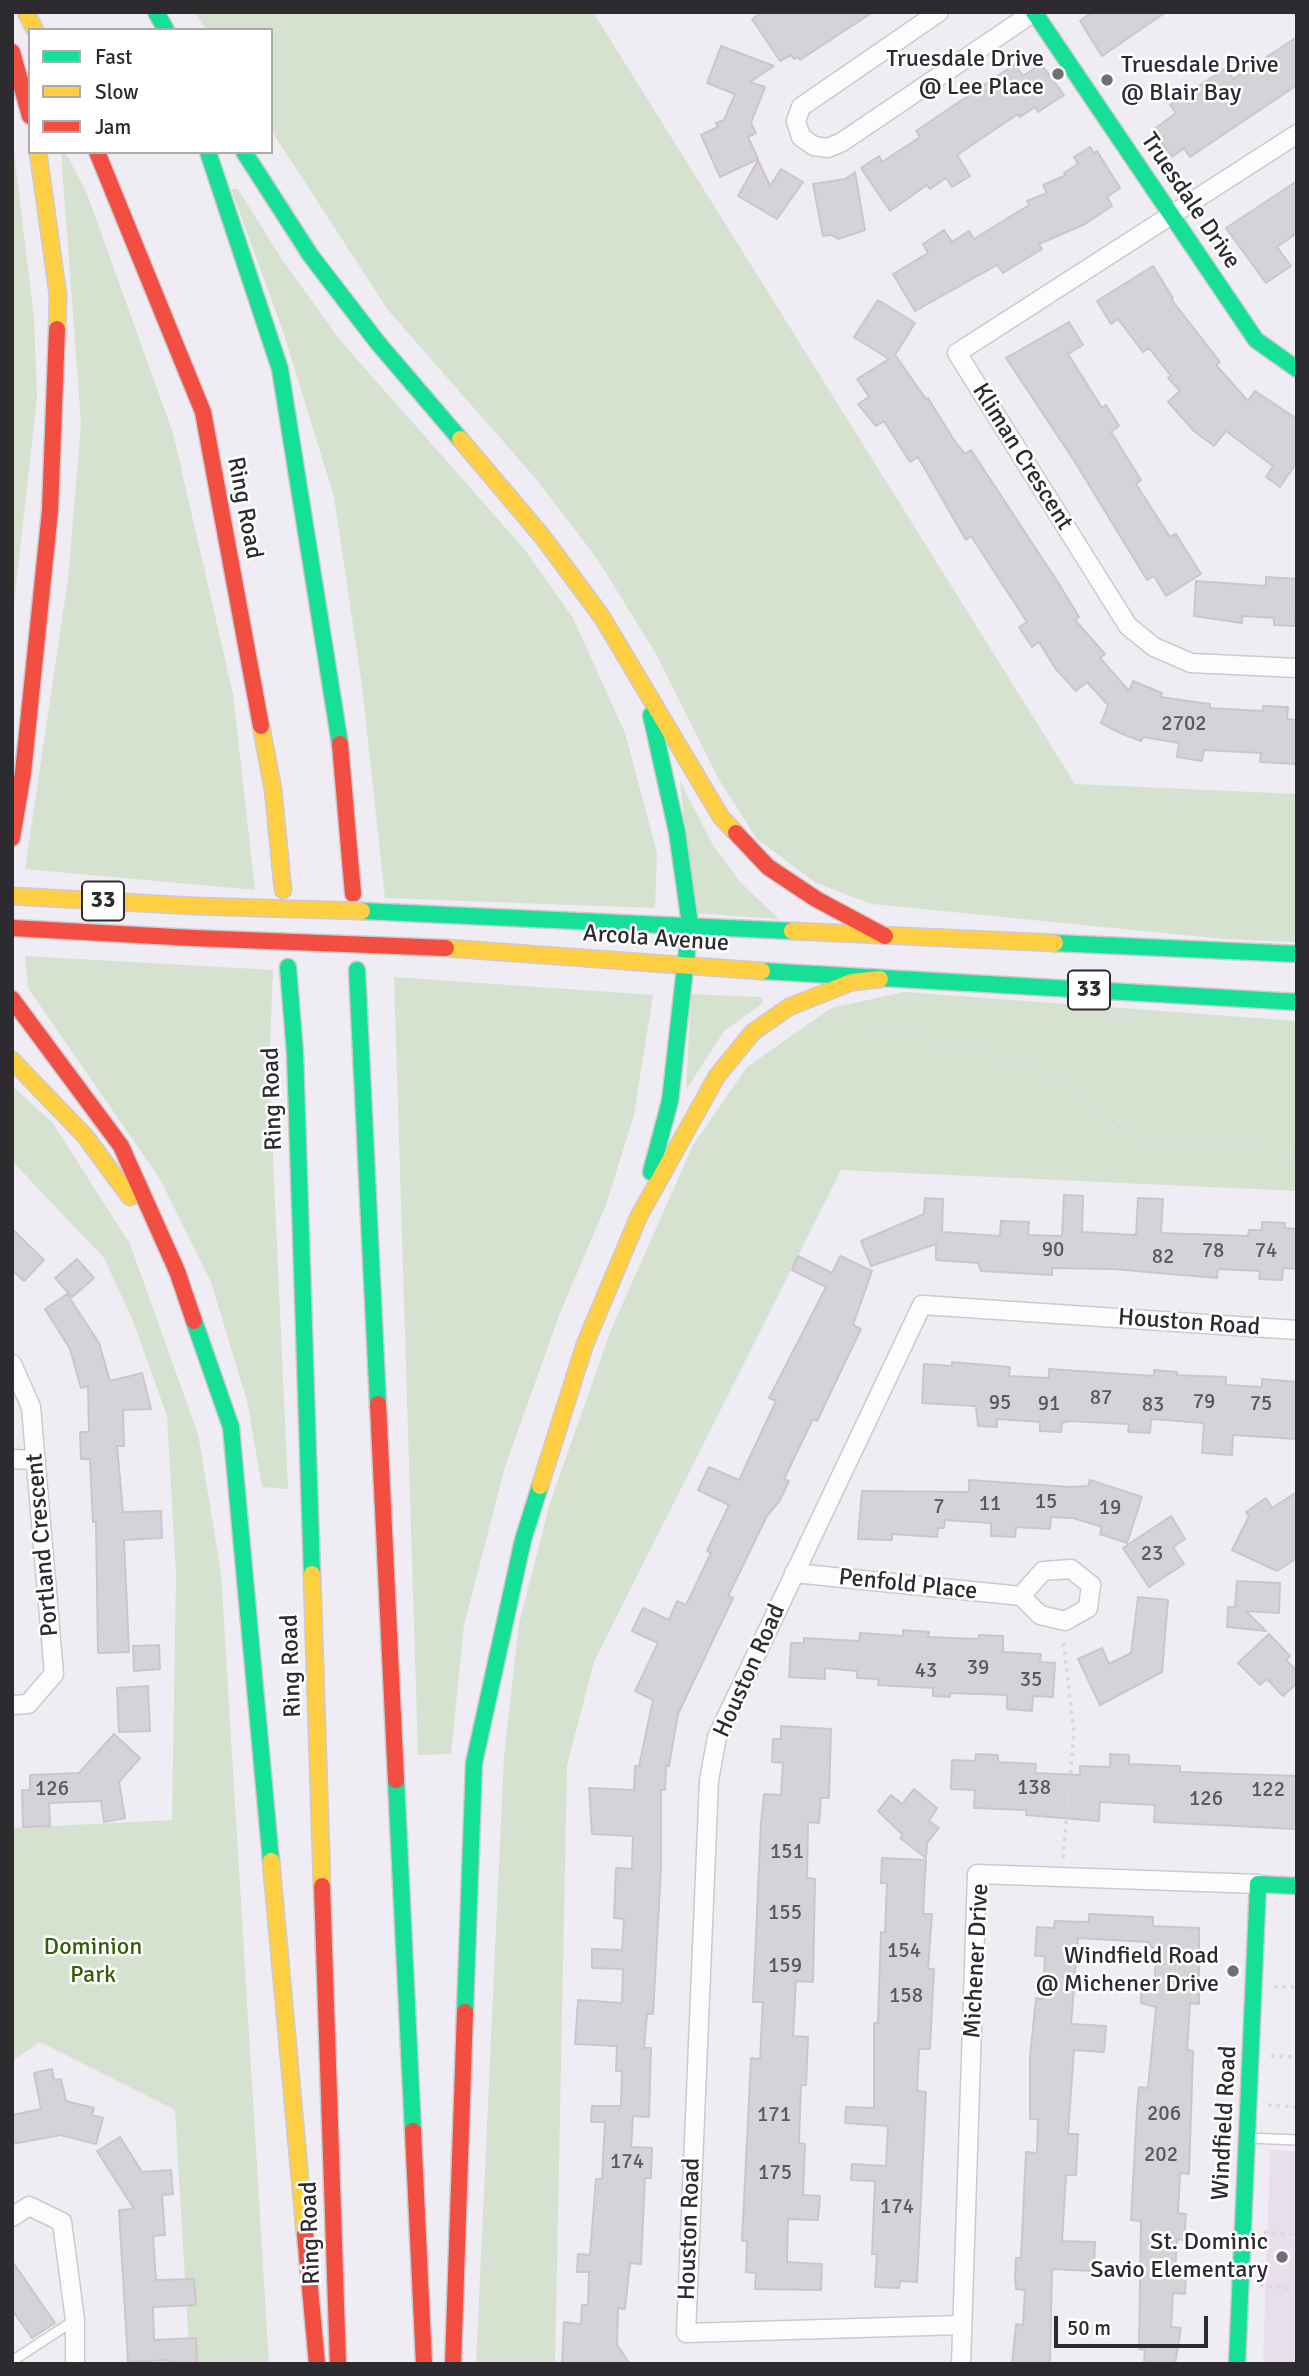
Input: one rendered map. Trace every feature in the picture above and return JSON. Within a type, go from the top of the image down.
[{"type":"main road","points":[[26,12],[34,28]]},
{"type":"main road","points":[[156,12],[165,28]]},
{"type":"main road","name":"Truesdale Drive","points":[[1034,12],[1256,340],[1297,369]]},
{"type":"main road","points":[[12,52],[28,109]]},
{"type":"main road","points":[[12,838],[23,773],[50,511],[58,295],[38,154]]},
{"type":"main road","name":"Ring Road","points":[[98,154],[203,412],[273,789],[283,890]]},
{"type":"main road","points":[[209,154],[280,369],[338,726],[353,894]]},
{"type":"main road","points":[[245,154],[311,256],[378,343],[542,536],[602,617],[721,817],[768,867],[816,900],[885,936]]},
{"type":"main road","points":[[18,652],[50,511]]},
{"type":"main road","points":[[639,1216],[670,1101],[688,963],[690,924],[677,832],[644,687]]},
{"type":"main road","name":"Arcola Avenue","points":[[12,896],[194,906],[690,924],[885,936],[1297,954]]},
{"type":"main road","name":"Arcola Avenue","points":[[12,928],[446,948],[688,963],[880,979],[1297,1002]]},
{"type":"main road","name":"Ring Road","points":[[288,967],[296,1081],[338,2364]]},
{"type":"main road","points":[[357,970],[424,2364]]},
{"type":"main road","points":[[453,2364],[474,1763],[523,1540],[585,1344],[639,1216],[722,1069],[753,1032],[801,1002],[852,982],[880,979]]},
{"type":"main road","points":[[12,999],[121,1146],[177,1271],[231,1427],[317,2364]]},
{"type":"main road","points":[[12,1060],[85,1136],[136,1204],[177,1271]]},
{"type":"main road","name":"Michener Drive","points":[[1258,1884],[1297,1886]]},
{"type":"main road","name":"Windfield Road","points":[[1237,2364],[1258,1884]]},
{"type":"street","points":[[939,12],[801,107],[796,121],[801,137],[814,146],[828,148],[842,142],[1034,12]]},
{"type":"street","points":[[1173,216],[1297,134]]},
{"type":"street","name":"Kliman Crescent","points":[[1173,216],[957,353],[1128,626],[1154,647],[1191,663],[1297,668]]},
{"type":"street","name":"Houston Road","points":[[962,2325],[686,2333],[709,1780],[717,1737],[922,1305],[1297,1330]]},
{"type":"street","name":"Portland Crescent","points":[[12,1364],[31,1407],[54,1674],[28,1704],[12,1705]]},
{"type":"street","points":[[12,1459],[36,1460]]},
{"type":"street","points":[[1072,1569],[1091,1585],[1088,1608],[1065,1620],[1040,1615],[1021,1596],[1042,1571],[1072,1569]]},
{"type":"street","name":"Penfold Place","points":[[794,1573],[1021,1596]]},
{"type":"street","name":"Michener Drive","points":[[961,2364],[977,1874],[1258,1884]]},
{"type":"street","points":[[12,2217],[29,2206],[62,2222],[75,2320],[75,2364]]},
{"type":"lane","points":[[1247,2138],[1297,2140]]},
{"type":"lane","points":[[12,2361],[75,2320]]},
{"type":"path","points":[[801,1002],[831,1019],[1012,1059],[1074,1092],[1119,1128],[1162,1146],[1297,1153]]},
{"type":"path","points":[[1061,1877],[1074,1733],[1063,1634],[1065,1620]]},
{"type":"path","points":[[1248,2104],[1297,2107]]},
{"type":"path","points":[[1243,2230],[1297,2235]]},
{"type":"path","points":[[1240,2283],[1297,2289]]},
{"type":"shaded area","name":"St. Dominic Savio Elementary","points":[[1270,2150],[1297,2151],[1297,2364],[1263,2364]]},
{"type":"green space","points":[[195,12],[593,12],[1075,784],[1297,794],[1297,942],[1224,939],[872,904],[816,883],[757,839],[718,778],[656,654],[598,560],[537,480],[388,310],[273,133],[273,28],[205,28]]},
{"type":"green space","points":[[12,136],[34,318],[37,397],[12,621]]},
{"type":"green space","points":[[61,154],[66,154],[86,191],[173,433],[233,694],[255,890],[25,869],[68,579],[81,423]]},
{"type":"green space","points":[[231,189],[238,189],[283,261],[340,340],[525,550],[573,618],[625,733],[657,853],[655,908],[385,898],[362,686],[334,497],[284,334]]},
{"type":"green space","points":[[680,781],[713,845],[740,882],[779,919],[693,913]]},
{"type":"green space","points":[[25,956],[273,970],[269,1068],[288,1489],[262,1487],[247,1401],[211,1282],[160,1179],[28,988]]},
{"type":"green space","points":[[394,977],[653,995],[634,1115],[606,1205],[560,1313],[505,1467],[464,1625],[451,1754],[418,1755]]},
{"type":"green space","points":[[904,992],[1297,1021],[1297,1191],[841,1170],[594,1662],[567,1765],[555,2364],[476,2364],[504,1756],[519,1624],[550,1503],[611,1330],[693,1145],[747,1067],[831,1008]]},
{"type":"green space","points":[[691,994],[762,997],[763,1003],[724,1031],[686,1090]]},
{"type":"green space","name":"Dominion Park","points":[[12,1086],[52,1122],[130,1244],[198,1434],[221,1573],[269,2364],[190,2364],[175,2110],[40,2042],[12,2061],[12,1828],[172,1820],[176,1574],[167,1416],[133,1321],[104,1258],[12,1161]]},
{"type":"building","points":[[762,12],[873,12],[800,60],[791,55],[780,61],[752,19]]},
{"type":"building","points":[[1092,12],[1166,12],[1102,56],[1080,21]]},
{"type":"building","points":[[1297,37],[1297,85],[1190,157],[1184,148],[1172,157],[1153,130],[1176,113],[1170,105],[1226,68],[1233,79]]},
{"type":"building","points":[[721,46],[774,66],[750,82],[765,87],[751,123],[756,133],[748,137],[758,159],[720,177],[701,135],[718,127],[716,123],[724,120],[735,94],[707,83]]},
{"type":"building","points":[[1015,64],[1023,76],[1041,64],[1064,95],[1038,112],[1035,107],[1020,117],[1018,114],[957,155],[970,176],[952,187],[946,178],[930,189],[927,185],[890,211],[861,168],[879,156],[882,162],[920,137],[916,131]]},
{"type":"building","points":[[1090,147],[1094,153],[1097,151],[1120,188],[1107,197],[1112,206],[1085,224],[1039,244],[1042,249],[1003,273],[997,265],[915,311],[893,274],[928,253],[923,244],[944,230],[952,242],[969,231],[974,239],[1029,205],[1027,201],[1047,193],[1043,185],[1066,175],[1064,173],[1078,164],[1074,157]]},
{"type":"building","points":[[758,160],[770,186],[781,169],[803,182],[777,219],[738,196]]},
{"type":"building","points":[[855,172],[865,230],[838,239],[832,235],[823,236],[813,184],[845,179]]},
{"type":"building","points":[[1297,181],[1297,233],[1277,247],[1291,266],[1266,283],[1226,228]]},
{"type":"building","points":[[1153,266],[1173,298],[1171,299],[1220,362],[1216,365],[1248,401],[1255,391],[1297,419],[1297,462],[1280,487],[1266,477],[1273,466],[1226,431],[1214,446],[1194,431],[1168,402],[1180,391],[1168,378],[1171,376],[1149,348],[1143,352],[1118,319],[1111,324],[1097,301]]},
{"type":"building","points":[[878,300],[915,323],[895,355],[926,399],[928,398],[965,454],[971,450],[1057,581],[1079,617],[1075,620],[1105,654],[1100,658],[1129,691],[1133,681],[1162,693],[1160,697],[1210,704],[1210,708],[1263,711],[1263,706],[1288,707],[1287,719],[1297,720],[1297,764],[1260,762],[1261,753],[1204,750],[1202,761],[1177,757],[1179,743],[1143,737],[1141,741],[1120,733],[1101,723],[1108,705],[1087,682],[1076,691],[1055,668],[1039,642],[1032,647],[1019,627],[1027,622],[971,536],[966,540],[918,457],[910,462],[884,421],[876,426],[858,404],[869,397],[857,379],[889,359],[854,337]]},
{"type":"building","points":[[1069,322],[1083,345],[1068,354],[1102,408],[1106,405],[1119,426],[1111,432],[1141,480],[1136,484],[1170,537],[1176,534],[1201,574],[1166,596],[1154,576],[1147,580],[1075,462],[1006,358]]},
{"type":"building","points":[[1266,577],[1297,579],[1295,626],[1274,625],[1274,618],[1242,616],[1242,623],[1194,616],[1196,581],[1266,586]]},
{"type":"building","points":[[1064,1195],[1083,1196],[1082,1232],[1136,1235],[1138,1198],[1163,1199],[1161,1233],[1248,1236],[1249,1230],[1262,1230],[1262,1222],[1285,1223],[1285,1228],[1297,1229],[1297,1269],[1283,1268],[1282,1280],[1259,1279],[1260,1271],[1218,1269],[1217,1278],[1113,1269],[1052,1268],[1052,1275],[981,1271],[978,1263],[936,1260],[936,1244],[871,1266],[861,1241],[924,1214],[925,1198],[943,1199],[942,1232],[1000,1236],[1001,1221],[1029,1222],[1028,1235],[1062,1236]]},
{"type":"building","points":[[12,1229],[44,1260],[24,1281],[12,1270]]},
{"type":"building","points":[[798,1256],[832,1273],[840,1256],[872,1271],[853,1325],[861,1329],[817,1421],[813,1419],[784,1479],[789,1481],[780,1500],[767,1516],[728,1596],[733,1598],[678,1714],[669,1766],[666,1765],[665,1790],[661,1790],[661,1867],[653,2014],[647,2014],[644,2048],[651,2048],[649,2117],[633,2116],[631,2147],[652,2148],[651,2178],[645,2178],[641,2264],[630,2263],[625,2309],[618,2308],[617,2345],[630,2364],[562,2364],[564,2322],[581,2324],[582,2305],[588,2305],[589,2272],[577,2272],[578,2254],[590,2255],[596,2179],[602,2179],[605,2122],[591,2122],[592,2106],[621,2106],[622,2071],[616,2071],[617,2046],[575,2044],[578,2000],[622,2003],[623,1969],[592,1968],[592,1949],[622,1950],[624,1919],[614,1918],[616,1868],[632,1869],[633,1836],[592,1834],[589,1788],[634,1790],[635,1766],[639,1766],[653,1700],[635,1691],[658,1643],[632,1631],[643,1608],[669,1620],[677,1601],[686,1605],[711,1553],[707,1551],[729,1505],[698,1490],[709,1467],[739,1480],[776,1401],[769,1398],[826,1287],[792,1270]]},
{"type":"building","points":[[77,1259],[94,1278],[72,1297],[55,1278]]},
{"type":"building","points":[[67,1294],[99,1343],[110,1381],[142,1373],[151,1409],[123,1410],[124,1446],[117,1446],[123,1512],[161,1511],[162,1538],[124,1540],[129,1652],[98,1653],[96,1522],[93,1522],[90,1459],[81,1459],[80,1432],[89,1432],[88,1386],[81,1388],[70,1349],[45,1309]]},
{"type":"building","points":[[952,1362],[1010,1367],[1009,1376],[1049,1378],[1049,1369],[1154,1376],[1154,1370],[1177,1372],[1177,1375],[1226,1377],[1226,1385],[1262,1387],[1262,1379],[1297,1382],[1297,1439],[1233,1435],[1232,1455],[1202,1453],[1204,1423],[1151,1419],[1150,1433],[1128,1432],[1129,1424],[1070,1421],[1062,1423],[1061,1432],[1040,1431],[1040,1422],[997,1419],[997,1427],[978,1426],[976,1406],[922,1403],[924,1364],[952,1366]]},
{"type":"building","points":[[969,1480],[1070,1487],[1088,1486],[1090,1480],[1142,1497],[1127,1543],[1100,1534],[1102,1527],[1073,1518],[1051,1517],[1050,1529],[1016,1527],[1015,1537],[991,1536],[991,1523],[945,1520],[944,1528],[938,1528],[937,1537],[892,1534],[892,1540],[858,1539],[862,1491],[969,1492]]},
{"type":"building","points":[[1297,1492],[1297,1558],[1277,1571],[1232,1550],[1249,1516],[1246,1512],[1266,1498],[1272,1508]]},
{"type":"building","points":[[1171,1516],[1185,1539],[1173,1547],[1184,1564],[1149,1587],[1123,1548]]},
{"type":"building","points":[[1237,1581],[1280,1583],[1279,1613],[1246,1611],[1266,1631],[1227,1627],[1228,1607],[1235,1607]]},
{"type":"building","points":[[1138,1597],[1168,1600],[1162,1672],[1100,1705],[1078,1659],[1102,1648],[1109,1664],[1131,1653]]},
{"type":"building","points":[[903,1630],[929,1632],[928,1637],[978,1639],[979,1635],[1003,1636],[1003,1652],[1041,1654],[1040,1662],[1055,1663],[1053,1697],[1033,1696],[1032,1711],[1007,1709],[1007,1695],[950,1693],[950,1697],[933,1696],[933,1688],[878,1685],[879,1679],[857,1678],[857,1671],[825,1668],[825,1679],[789,1677],[791,1643],[804,1643],[804,1638],[859,1641],[860,1633],[903,1636]]},
{"type":"building","points":[[1269,1634],[1290,1656],[1286,1660],[1297,1671],[1297,1683],[1283,1696],[1267,1679],[1260,1685],[1238,1663]]},
{"type":"building","points":[[159,1645],[160,1669],[134,1671],[133,1646]]},
{"type":"building","points":[[148,1686],[150,1731],[119,1732],[117,1688]]},
{"type":"building","points":[[781,1726],[831,1729],[829,1798],[821,1798],[819,1823],[808,1822],[807,1878],[815,1879],[813,1982],[796,1981],[793,2036],[808,2037],[806,2085],[801,2085],[799,2143],[805,2144],[803,2195],[820,2196],[818,2220],[788,2219],[787,2262],[822,2264],[821,2290],[755,2289],[756,2273],[746,2272],[747,2241],[742,2241],[751,2058],[760,2059],[763,2002],[753,2002],[761,1823],[764,1794],[781,1795],[783,1763],[772,1762],[773,1739],[781,1739]]},
{"type":"building","points":[[114,1734],[140,1758],[119,1782],[125,1818],[104,1822],[101,1801],[49,1803],[50,1826],[23,1827],[22,1790],[30,1790],[30,1775],[79,1773]]},
{"type":"building","points":[[976,1754],[998,1755],[998,1762],[1036,1764],[1035,1773],[1080,1775],[1080,1766],[1110,1767],[1110,1754],[1129,1755],[1129,1764],[1180,1766],[1180,1772],[1297,1776],[1297,1829],[1154,1822],[1155,1805],[1100,1802],[1099,1821],[1026,1815],[1026,1810],[974,1808],[975,1790],[951,1789],[952,1760],[975,1761]]},
{"type":"building","points":[[914,1789],[937,1808],[929,1821],[939,1828],[927,1843],[926,1858],[900,1838],[903,1835],[878,1811],[891,1795],[902,1804]]},
{"type":"building","points":[[882,1858],[926,1860],[923,1914],[932,1914],[928,1969],[934,1969],[930,2049],[919,2049],[917,2091],[926,2092],[917,2282],[900,2281],[899,2288],[875,2287],[877,2254],[872,2254],[875,2181],[851,2180],[852,2164],[886,2166],[888,2126],[845,2123],[846,2107],[874,2108],[874,2023],[878,2023],[881,1932],[885,1933],[887,1883],[881,1883]]},
{"type":"building","points":[[1089,1914],[1153,1917],[1153,1926],[1199,1928],[1199,2004],[1190,2003],[1187,2050],[1193,2051],[1189,2174],[1180,2173],[1178,2213],[1186,2214],[1184,2240],[1177,2239],[1175,2275],[1186,2276],[1185,2294],[1173,2293],[1171,2327],[1181,2328],[1175,2364],[1144,2364],[1145,2350],[1139,2349],[1141,2221],[1131,2220],[1139,2087],[1148,2088],[1156,2007],[1141,2003],[1142,1979],[1155,1979],[1156,1953],[1148,1942],[1078,1938],[1071,2024],[1106,2026],[1104,2052],[1074,2050],[1068,2134],[1078,2134],[1076,2175],[1066,2175],[1062,2241],[1095,2242],[1094,2271],[1052,2269],[1050,2364],[1012,2364],[1016,2324],[1023,2325],[1025,2290],[1016,2289],[1015,2278],[1016,2258],[1021,2258],[1026,2152],[1037,2153],[1038,2119],[1030,2119],[1030,2058],[1036,1998],[1043,1999],[1045,1956],[1035,1956],[1037,1927],[1054,1928],[1055,1921],[1089,1922]]},
{"type":"building","points":[[52,2069],[54,2080],[61,2079],[66,2101],[94,2108],[92,2115],[103,2118],[96,2144],[61,2135],[12,2144],[12,2115],[41,2109],[34,2073]]},
{"type":"building","points":[[120,2137],[142,2172],[171,2170],[173,2194],[162,2195],[165,2235],[153,2236],[156,2280],[194,2279],[196,2305],[153,2307],[154,2340],[196,2338],[197,2364],[168,2364],[168,2360],[128,2362],[119,2210],[134,2209],[97,2151]]},
{"type":"building","points":[[12,2261],[55,2323],[32,2338],[12,2310]]},
{"type":"traffic: fast","points":[[156,12],[165,28]]},
{"type":"traffic: fast","points":[[1034,12],[1256,340],[1297,369]]},
{"type":"traffic: fast","points":[[209,154],[280,369],[340,744]]},
{"type":"traffic: fast","points":[[245,154],[311,256],[378,343],[460,439]]},
{"type":"traffic: fast","points":[[651,715],[677,832],[690,924],[670,1101],[651,1172]]},
{"type":"traffic: fast","points":[[362,911],[792,931]]},
{"type":"traffic: fast","points":[[1055,943],[1297,954]]},
{"type":"traffic: fast","points":[[288,967],[295,1053],[312,1574]]},
{"type":"traffic: fast","points":[[357,970],[378,1404]]},
{"type":"traffic: fast","points":[[762,971],[1297,1002]]},
{"type":"traffic: fast","points":[[194,1321],[231,1427],[271,1861]]},
{"type":"traffic: fast","points":[[465,2012],[474,1763],[523,1540],[540,1486]]},
{"type":"traffic: fast","points":[[396,1780],[413,2131]]},
{"type":"traffic: fast","points":[[1237,2364],[1258,1884],[1297,1886]]},
{"type":"traffic: slow","points":[[26,12],[34,28]]},
{"type":"traffic: slow","points":[[38,154],[58,295],[57,329]]},
{"type":"traffic: slow","points":[[460,439],[542,536],[602,617],[721,817],[736,833]]},
{"type":"traffic: slow","points":[[261,726],[273,789],[283,890]]},
{"type":"traffic: slow","points":[[12,896],[194,906]]},
{"type":"traffic: slow","points":[[194,906],[362,911]]},
{"type":"traffic: slow","points":[[792,931],[1055,943]]},
{"type":"traffic: slow","points":[[446,948],[762,971]]},
{"type":"traffic: slow","points":[[540,1486],[585,1344],[639,1216],[717,1076],[753,1032],[789,1007],[852,982],[880,979]]},
{"type":"traffic: slow","points":[[12,1060],[85,1136],[130,1197]]},
{"type":"traffic: slow","points":[[312,1574],[322,1886]]},
{"type":"traffic: slow","points":[[271,1861],[305,2234]]},
{"type":"traffic: jam","points":[[12,52],[28,109]]},
{"type":"traffic: jam","points":[[98,154],[203,412],[261,726]]},
{"type":"traffic: jam","points":[[12,838],[23,773],[50,511],[57,329]]},
{"type":"traffic: jam","points":[[340,744],[353,894]]},
{"type":"traffic: jam","points":[[736,833],[768,867],[816,899],[885,936]]},
{"type":"traffic: jam","points":[[12,928],[192,938]]},
{"type":"traffic: jam","points":[[192,938],[446,948]]},
{"type":"traffic: jam","points":[[12,999],[121,1146],[177,1271],[194,1321]]},
{"type":"traffic: jam","points":[[378,1404],[396,1780]]},
{"type":"traffic: jam","points":[[322,1886],[338,2364]]},
{"type":"traffic: jam","points":[[453,2364],[465,2012]]},
{"type":"traffic: jam","points":[[413,2131],[424,2364]]},
{"type":"traffic: jam","points":[[305,2234],[317,2364]]},
{"type":"place","name":"Truesdale Drive @ Lee Place","points":[[1058,74]]},
{"type":"place","name":"Truesdale Drive @ Blair Bay","points":[[1107,80]]},
{"type":"place","name":"Windfield Road @ Michener Drive","points":[[1233,1971]]},
{"type":"place","name":"St. Dominic Savio Elementary","points":[[1282,2257]]}]
